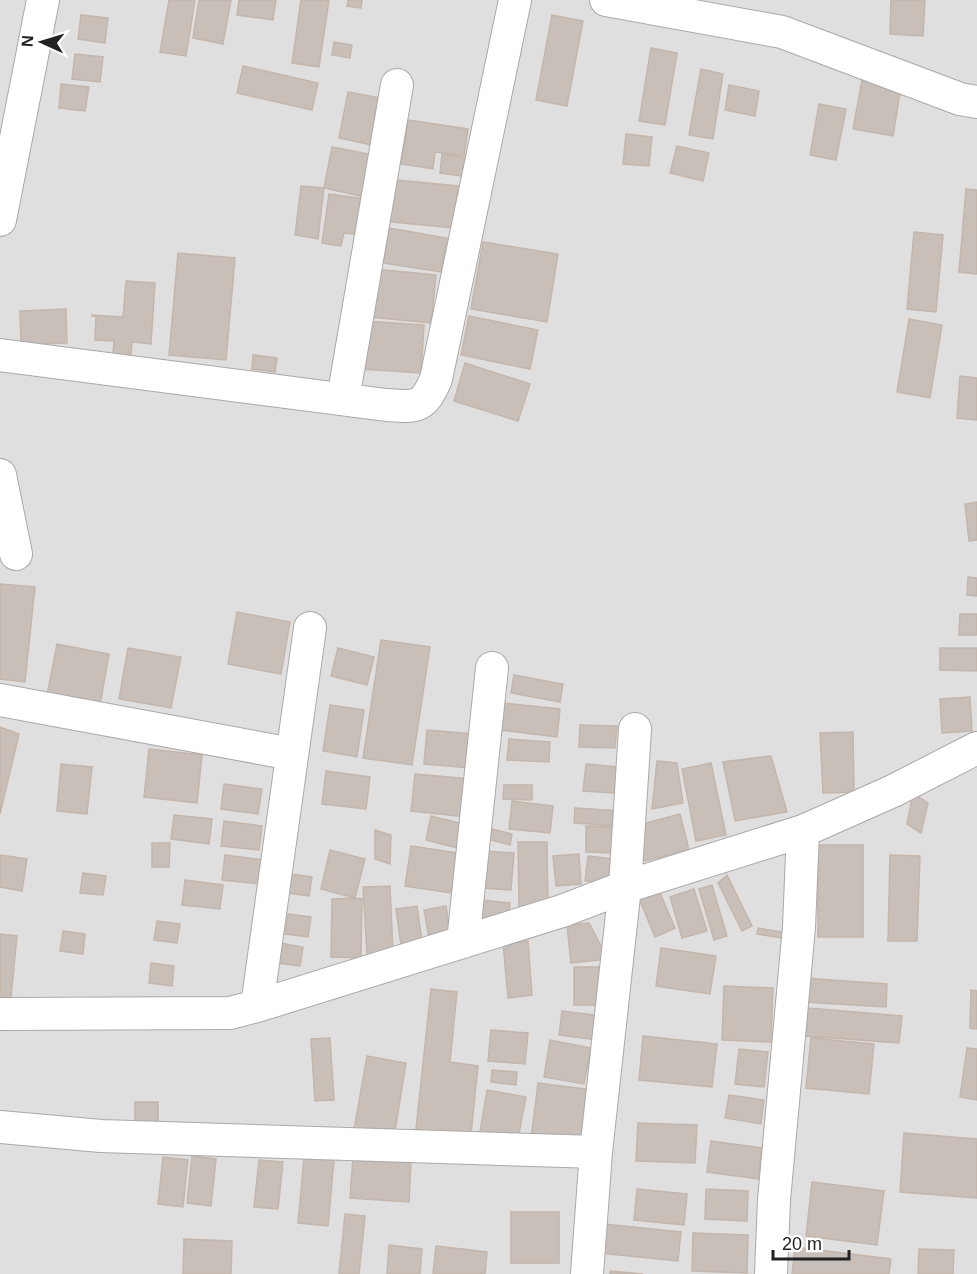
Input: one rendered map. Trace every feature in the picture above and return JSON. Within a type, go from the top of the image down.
[{"type":"street","points":[[0,220],[11,109],[43,0]]},
{"type":"street","points":[[0,355],[412,407],[428,397],[438,367],[515,0]]},
{"type":"street","points":[[606,0],[782,32],[960,99],[977,102]]},
{"type":"street","points":[[343,399],[398,85]]},
{"type":"street","points":[[0,475],[16,554]]},
{"type":"street","points":[[257,1006],[310,628]]},
{"type":"street","points":[[463,942],[492,668]]},
{"type":"street","points":[[0,700],[292,754]]},
{"type":"street","points":[[586,1274],[596,1152],[625,887],[635,729]]},
{"type":"street","points":[[0,1014],[230,1013],[257,1006],[562,911],[625,887],[803,831],[893,791],[977,748]]},
{"type":"street","points":[[771,1274],[774,1200],[799,927],[803,831]]},
{"type":"street","points":[[0,1127],[101,1136],[596,1152]]},
{"type":"shaded area","points":[[0,0],[977,0],[977,1274],[0,1274]]},
{"type":"building","points":[[169,0],[195,0],[186,56],[160,52]]},
{"type":"building","points":[[199,0],[231,0],[223,44],[193,38]]},
{"type":"building","points":[[239,0],[276,0],[273,20],[237,15]]},
{"type":"building","points":[[301,0],[329,0],[319,67],[292,63]]},
{"type":"building","points":[[348,0],[362,0],[361,8],[347,6]]},
{"type":"building","points":[[891,0],[925,0],[923,36],[890,34]]},
{"type":"building","points":[[81,15],[108,18],[105,43],[78,39]]},
{"type":"building","points":[[552,15],[583,21],[567,106],[536,100]]},
{"type":"building","points":[[334,42],[352,45],[350,58],[332,55]]},
{"type":"building","points":[[651,48],[677,53],[665,125],[639,121]]},
{"type":"building","points":[[75,54],[103,57],[100,82],[72,79]]},
{"type":"building","points":[[243,66],[318,83],[312,110],[237,93]]},
{"type":"building","points":[[701,69],[723,74],[713,139],[689,135]]},
{"type":"building","points":[[862,80],[901,87],[893,136],[853,129]]},
{"type":"building","points":[[61,84],[89,87],[85,111],[59,108]]},
{"type":"building","points":[[729,85],[759,91],[755,116],[725,110]]},
{"type":"building","points":[[348,92],[381,98],[372,145],[339,138]]},
{"type":"building","points":[[819,104],[846,109],[836,160],[810,155]]},
{"type":"building","points":[[408,120],[468,129],[464,156],[435,152],[433,169],[401,164]]},
{"type":"building","points":[[626,134],[652,137],[649,166],[623,164]]},
{"type":"building","points":[[677,146],[709,153],[703,181],[670,173]]},
{"type":"building","points":[[332,147],[374,155],[365,197],[324,188]]},
{"type":"building","points":[[442,154],[465,158],[462,176],[440,173]]},
{"type":"building","points":[[387,179],[458,186],[454,228],[383,221]]},
{"type":"building","points":[[301,186],[324,188],[318,239],[295,235]]},
{"type":"building","points":[[966,189],[977,190],[977,274],[959,272]]},
{"type":"building","points":[[329,194],[366,199],[361,235],[344,233],[341,246],[322,243]]},
{"type":"building","points":[[389,228],[447,238],[441,272],[383,263]]},
{"type":"building","points":[[914,232],[943,235],[936,312],[907,309]]},
{"type":"building","points":[[483,242],[558,254],[547,322],[471,309]]},
{"type":"building","points":[[178,253],[235,258],[226,360],[169,355]]},
{"type":"building","points":[[374,269],[436,275],[431,323],[369,317]]},
{"type":"building","points":[[126,281],[155,283],[151,344],[132,342],[131,355],[113,354],[114,341],[95,340],[96,316],[92,316],[92,315],[123,317]]},
{"type":"building","points":[[66,309],[67,343],[21,344],[20,311]]},
{"type":"building","points":[[469,316],[538,330],[530,369],[461,355]]},
{"type":"building","points":[[909,319],[942,325],[930,398],[897,392]]},
{"type":"building","points":[[364,321],[424,325],[421,373],[361,369]]},
{"type":"building","points":[[253,355],[277,358],[275,372],[252,369]]},
{"type":"building","points":[[465,363],[530,384],[518,421],[454,401]]},
{"type":"building","points":[[960,376],[977,378],[977,420],[957,418]]},
{"type":"building","points":[[977,502],[977,540],[969,541],[965,504]]},
{"type":"building","points":[[968,577],[977,578],[977,596],[967,595]]},
{"type":"building","points":[[0,584],[35,587],[25,682],[0,679]]},
{"type":"building","points":[[237,612],[290,622],[281,674],[228,664]]},
{"type":"building","points":[[960,614],[977,614],[977,635],[959,635]]},
{"type":"building","points":[[381,640],[430,647],[412,765],[363,758]]},
{"type":"building","points":[[57,644],[109,654],[100,705],[47,695]]},
{"type":"building","points":[[128,648],[181,657],[171,708],[119,699]]},
{"type":"building","points":[[338,648],[374,657],[367,685],[331,676]]},
{"type":"building","points":[[940,648],[977,648],[977,671],[940,670]]},
{"type":"building","points":[[514,675],[563,684],[560,702],[511,693]]},
{"type":"building","points":[[970,697],[972,731],[942,733],[940,699]]},
{"type":"building","points":[[503,703],[560,709],[557,737],[501,730]]},
{"type":"building","points":[[330,705],[364,710],[357,757],[323,751]]},
{"type":"building","points":[[580,725],[617,726],[615,748],[579,747]]},
{"type":"building","points":[[0,727],[19,734],[0,814]]},
{"type":"building","points":[[427,730],[474,734],[471,768],[424,764]]},
{"type":"building","points":[[853,732],[854,792],[823,793],[820,733]]},
{"type":"building","points":[[509,739],[550,742],[549,762],[507,760]]},
{"type":"building","points":[[149,749],[202,755],[197,803],[144,797]]},
{"type":"building","points":[[771,756],[787,812],[735,821],[723,762]]},
{"type":"building","points":[[657,761],[677,763],[683,803],[652,809]]},
{"type":"building","points":[[711,763],[726,835],[696,841],[682,769]]},
{"type":"building","points":[[61,764],[92,767],[87,814],[57,811]]},
{"type":"building","points":[[586,764],[618,767],[615,793],[583,791]]},
{"type":"building","points":[[326,771],[370,777],[366,809],[322,804]]},
{"type":"building","points":[[415,774],[471,779],[467,817],[411,811]]},
{"type":"building","points":[[224,784],[262,789],[258,814],[221,809]]},
{"type":"building","points":[[504,785],[532,785],[532,800],[503,799]]},
{"type":"building","points":[[913,793],[928,803],[921,833],[907,824]]},
{"type":"building","points":[[512,801],[553,806],[550,833],[509,829]]},
{"type":"building","points":[[575,808],[622,811],[621,826],[574,823]]},
{"type":"building","points":[[680,814],[689,850],[644,861],[635,826]]},
{"type":"building","points":[[174,815],[212,819],[209,844],[171,839]]},
{"type":"building","points":[[431,816],[463,824],[458,848],[426,840]]},
{"type":"building","points":[[224,821],[262,826],[259,850],[221,846]]},
{"type":"building","points":[[586,826],[616,827],[615,853],[586,852]]},
{"type":"building","points":[[489,828],[512,834],[510,845],[487,839]]},
{"type":"building","points":[[375,830],[391,835],[390,864],[375,859]]},
{"type":"building","points":[[518,842],[547,842],[548,908],[519,908]]},
{"type":"building","points":[[152,843],[170,843],[169,867],[152,867]]},
{"type":"building","points":[[818,845],[863,845],[863,937],[818,937]]},
{"type":"building","points":[[411,846],[457,853],[451,893],[405,886]]},
{"type":"building","points":[[330,850],[365,859],[355,898],[321,889]]},
{"type":"building","points":[[485,851],[514,853],[511,890],[482,888]]},
{"type":"building","points":[[579,854],[581,884],[556,886],[553,856]]},
{"type":"building","points":[[0,855],[27,859],[22,891],[0,887]]},
{"type":"building","points":[[225,855],[264,860],[260,884],[222,880]]},
{"type":"building","points":[[890,855],[920,856],[917,941],[888,941]]},
{"type":"building","points":[[588,856],[622,860],[620,884],[585,881]]},
{"type":"building","points":[[83,873],[106,876],[103,895],[80,893]]},
{"type":"building","points":[[289,874],[312,877],[309,896],[287,893]]},
{"type":"building","points":[[727,875],[752,926],[742,931],[718,883]]},
{"type":"building","points":[[185,880],[223,885],[220,909],[182,905]]},
{"type":"building","points":[[712,885],[727,936],[714,940],[699,889]]},
{"type":"building","points":[[390,886],[393,953],[367,955],[363,887]]},
{"type":"building","points":[[658,888],[675,928],[655,937],[638,896]]},
{"type":"building","points":[[694,889],[707,931],[682,938],[670,897]]},
{"type":"building","points":[[332,899],[362,899],[361,958],[331,957]]},
{"type":"building","points":[[481,900],[510,903],[508,924],[479,921]]},
{"type":"building","points":[[417,906],[422,942],[401,945],[396,909]]},
{"type":"building","points":[[446,906],[451,939],[430,943],[424,910]]},
{"type":"building","points":[[288,914],[311,917],[308,937],[285,934]]},
{"type":"building","points":[[157,921],[180,924],[177,943],[154,940]]},
{"type":"building","points":[[589,923],[608,959],[571,963],[567,925]]},
{"type":"building","points":[[758,928],[787,933],[788,939],[757,934]]},
{"type":"building","points":[[63,931],[85,934],[83,954],[60,951]]},
{"type":"building","points":[[0,934],[17,936],[11,997],[0,996]]},
{"type":"building","points":[[528,941],[532,995],[508,998],[503,943]]},
{"type":"building","points":[[280,943],[303,947],[300,966],[277,963]]},
{"type":"building","points":[[661,948],[716,956],[710,994],[656,986]]},
{"type":"building","points":[[151,963],[174,966],[172,986],[149,983]]},
{"type":"building","points":[[574,967],[608,967],[607,1005],[574,1005]]},
{"type":"building","points":[[805,978],[887,984],[886,1007],[803,1002]]},
{"type":"building","points":[[724,986],[773,988],[771,1042],[722,1040]]},
{"type":"building","points":[[431,989],[457,992],[450,1062],[478,1066],[470,1144],[415,1138]]},
{"type":"building","points":[[971,990],[977,991],[977,1029],[970,1028]]},
{"type":"building","points":[[808,1008],[902,1016],[899,1043],[805,1036]]},
{"type":"building","points":[[562,1011],[601,1016],[598,1040],[559,1035]]},
{"type":"building","points":[[491,1030],[528,1033],[525,1064],[488,1061]]},
{"type":"building","points":[[643,1036],[717,1044],[712,1087],[639,1080]]},
{"type":"building","points":[[330,1038],[334,1100],[315,1101],[311,1039]]},
{"type":"building","points":[[811,1038],[874,1044],[869,1094],[806,1088]]},
{"type":"building","points":[[550,1040],[591,1048],[584,1084],[544,1077]]},
{"type":"building","points":[[967,1048],[977,1049],[977,1100],[960,1097]]},
{"type":"building","points":[[739,1049],[768,1052],[764,1087],[735,1084]]},
{"type":"building","points":[[367,1056],[406,1063],[394,1137],[354,1130]]},
{"type":"building","points":[[492,1070],[517,1072],[516,1085],[491,1082]]},
{"type":"building","points":[[538,1083],[593,1090],[586,1145],[531,1138]]},
{"type":"building","points":[[487,1090],[526,1097],[518,1139],[480,1132]]},
{"type":"building","points":[[729,1095],[764,1100],[761,1124],[725,1118]]},
{"type":"building","points":[[135,1102],[158,1102],[158,1132],[135,1133]]},
{"type":"building","points":[[638,1123],[697,1125],[695,1163],[636,1161]]},
{"type":"building","points":[[904,1133],[977,1139],[977,1198],[900,1192]]},
{"type":"building","points":[[711,1141],[762,1148],[758,1179],[707,1172]]},
{"type":"building","points":[[192,1156],[216,1159],[211,1206],[187,1203]]},
{"type":"building","points":[[163,1157],[188,1160],[183,1207],[158,1204]]},
{"type":"building","points":[[304,1158],[334,1160],[328,1226],[298,1223]]},
{"type":"building","points":[[353,1158],[411,1161],[409,1202],[350,1198]]},
{"type":"building","points":[[259,1160],[283,1162],[278,1209],[254,1207]]},
{"type":"building","points":[[812,1182],[884,1191],[877,1245],[806,1236]]},
{"type":"building","points":[[637,1189],[687,1194],[684,1225],[634,1220]]},
{"type":"building","points":[[706,1189],[748,1191],[747,1221],[705,1219]]},
{"type":"building","points":[[511,1212],[559,1212],[559,1263],[511,1263]]},
{"type":"building","points":[[345,1214],[365,1216],[359,1274],[339,1274]]},
{"type":"building","points":[[603,1224],[681,1232],[678,1261],[600,1253]]},
{"type":"building","points":[[693,1233],[748,1235],[747,1273],[692,1271]]},
{"type":"building","points":[[184,1239],[232,1241],[231,1274],[183,1274]]},
{"type":"building","points":[[389,1245],[422,1249],[420,1274],[387,1274]]},
{"type":"building","points":[[436,1246],[487,1252],[485,1274],[433,1274]]},
{"type":"building","points":[[795,1247],[891,1259],[889,1274],[792,1274]]},
{"type":"building","points":[[919,1249],[954,1250],[953,1274],[918,1274]]},
{"type":"building","points":[[610,1271],[643,1274],[610,1274]]}]
